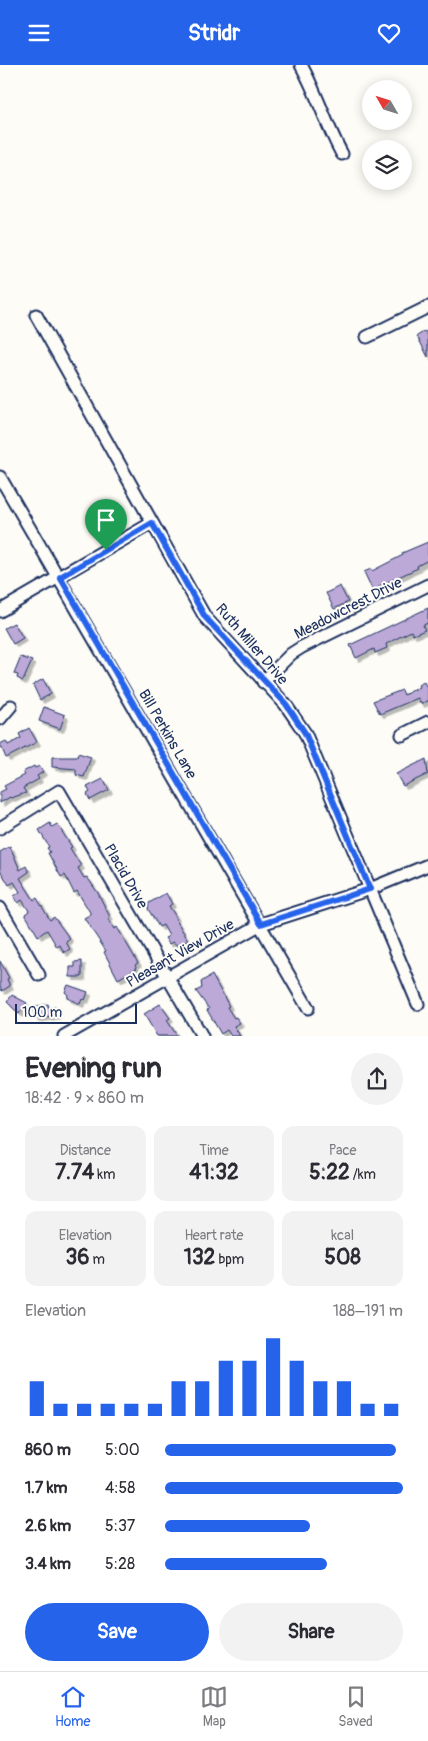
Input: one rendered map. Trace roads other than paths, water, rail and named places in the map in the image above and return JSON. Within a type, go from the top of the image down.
[{"type":"street","points":[[301,65],[308,77],[330,133],[342,154]]},
{"type":"street","points":[[367,337],[428,307]]},
{"type":"street","name":"Ruth Miller Drive","points":[[36,315],[205,617],[263,682],[286,704],[305,733],[418,1005]]},
{"type":"street","name":"Bill Perkins Lane","points":[[0,477],[60,577],[308,1008]]},
{"type":"street","points":[[0,611],[152,523]]},
{"type":"street","name":"Meadowcrest Drive","points":[[263,682],[291,654],[302,647],[428,585]]},
{"type":"street","points":[[0,719],[11,706]]},
{"type":"street","points":[[402,735],[428,722]]},
{"type":"street","name":"Placid Drive","points":[[0,828],[59,791],[202,1036]]},
{"type":"street","name":"Pleasant View Drive","points":[[71,1034],[261,924],[370,889],[428,865]]},
{"type":"street","points":[[0,909],[40,975]]}]
